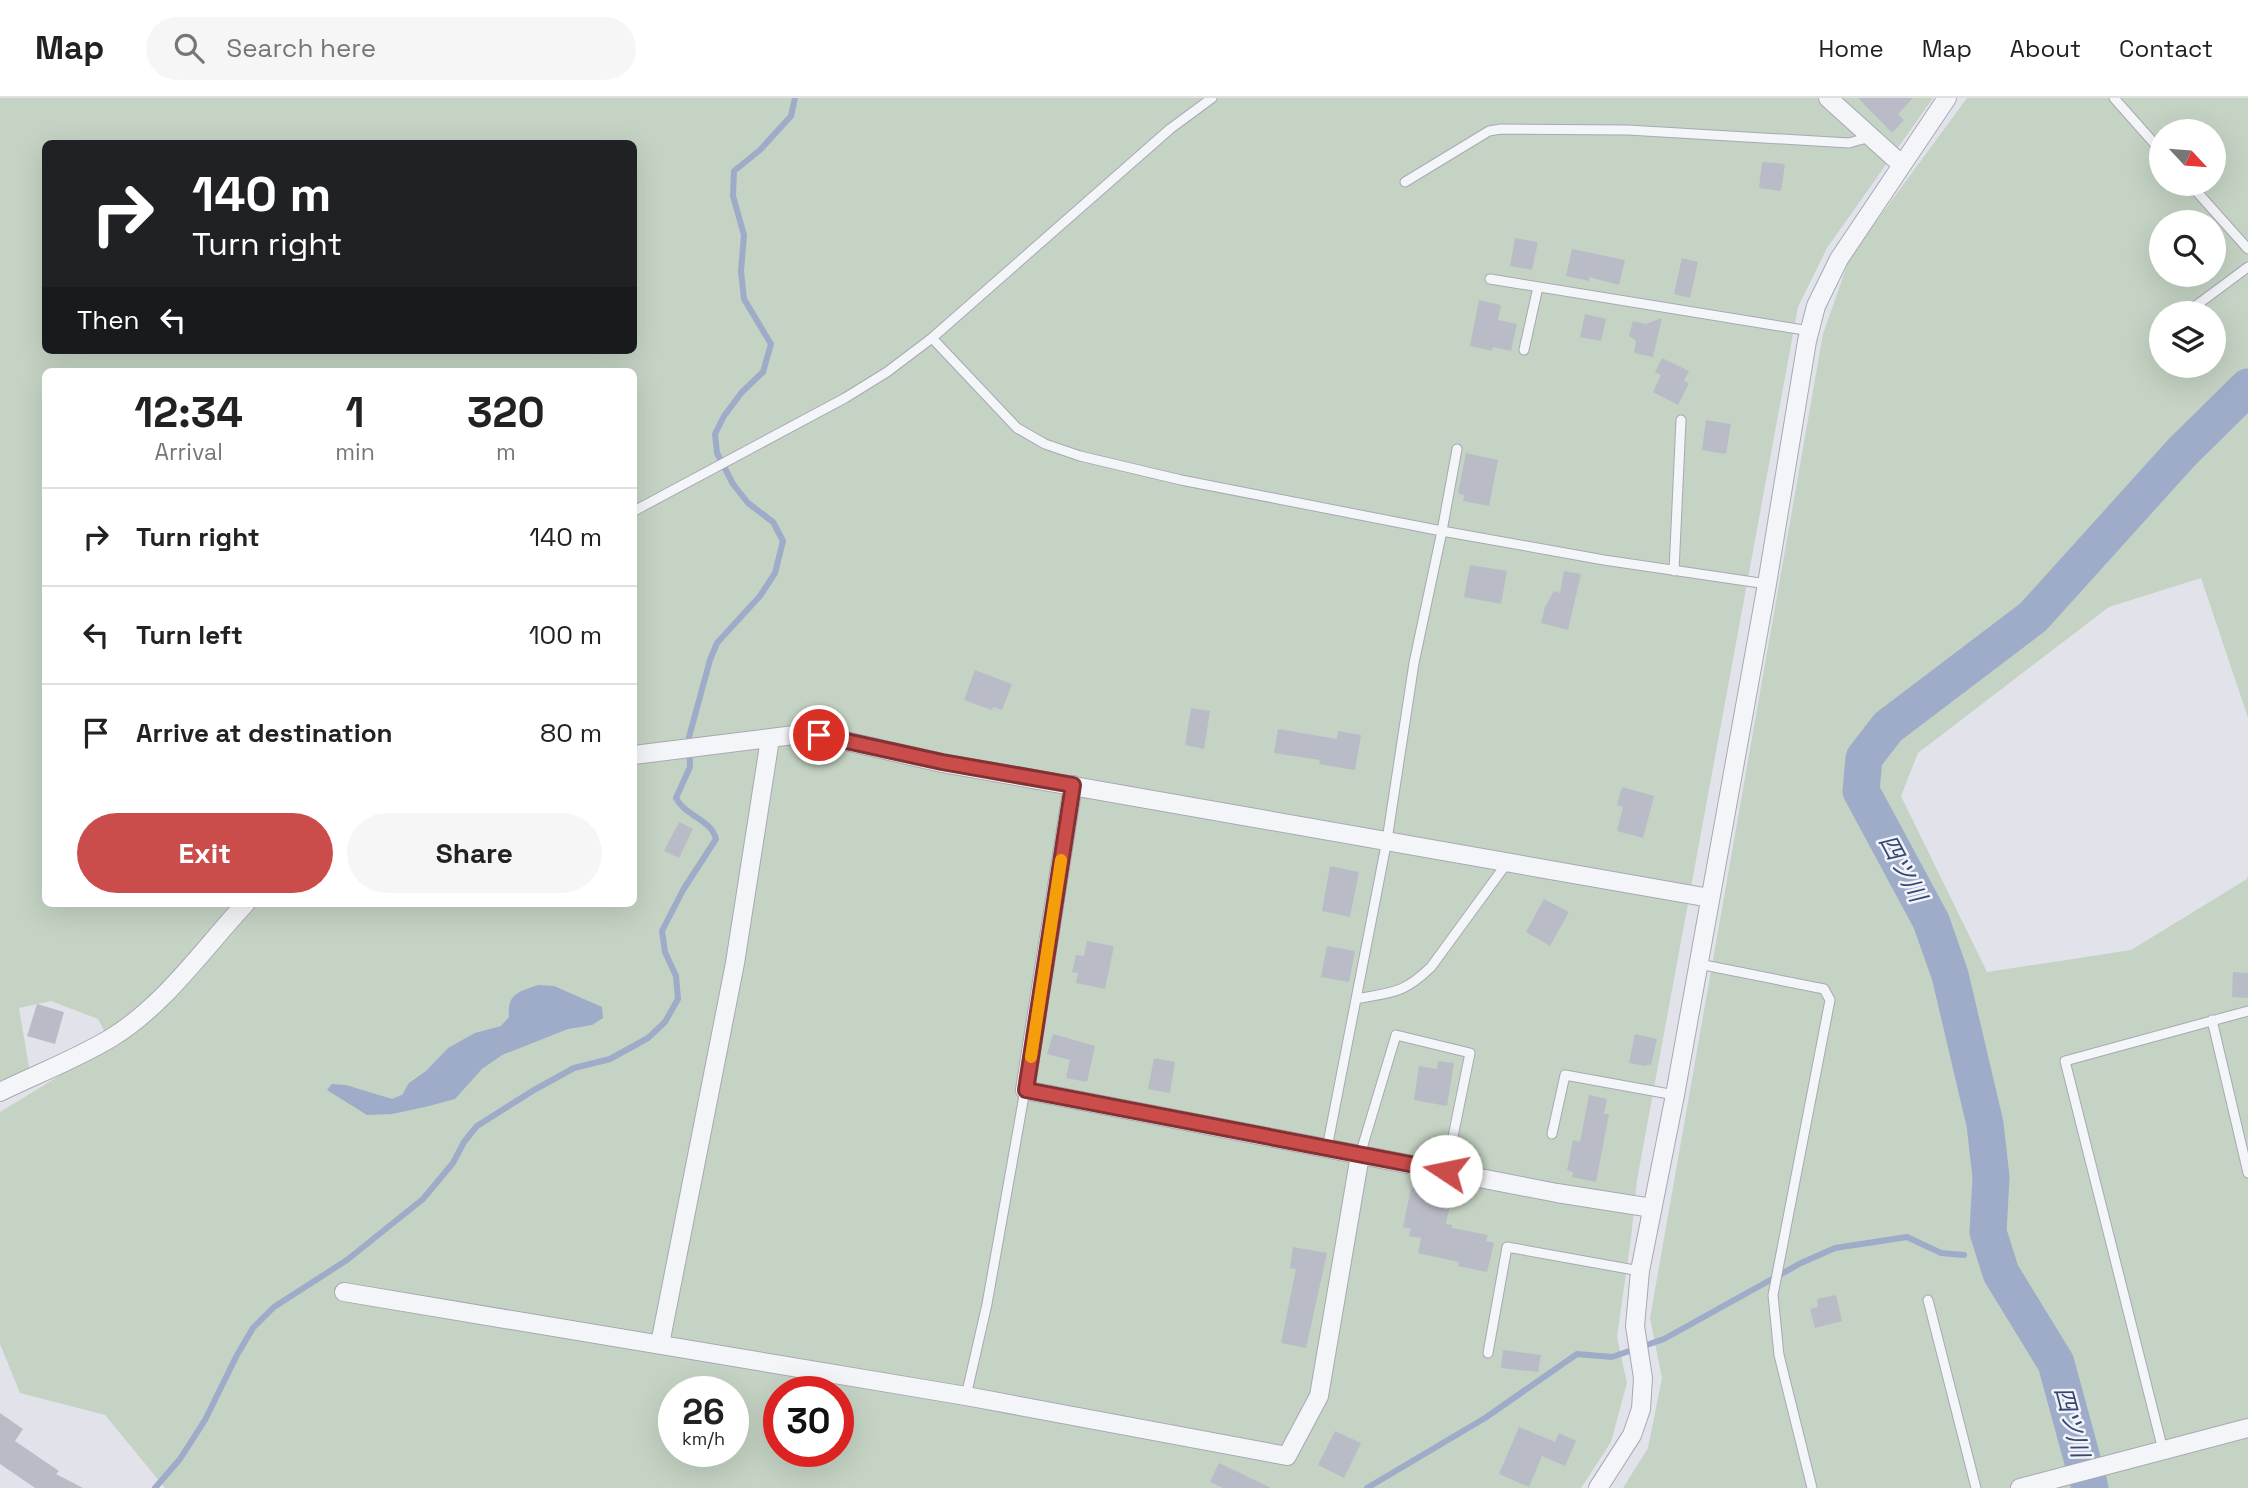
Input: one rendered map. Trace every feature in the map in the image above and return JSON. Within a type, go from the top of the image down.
[{"type":"street","points":[[1828,98],[1901,164]]},
{"type":"street","points":[[1598,1488],[1632,1435],[1641,1409],[1643,1378],[1635,1325],[1640,1271],[1699,964],[1816,306],[1839,259],[1947,98]]},
{"type":"street","points":[[637,755],[794,735],[819,735],[942,762],[1710,898]]},
{"type":"street","points":[[660,1344],[735,963],[770,739]]},
{"type":"street","points":[[1073,785],[1026,1090],[1557,1193],[1652,1208]]},
{"type":"street","points":[[0,1092],[111,1038],[133,1022],[156,1003],[242,907]]},
{"type":"street","points":[[344,1292],[966,1396],[1287,1456],[1319,1396],[1360,1155]]},
{"type":"street","points":[[2020,1488],[2248,1428]]},
{"type":"lane","points":[[637,508],[845,398],[887,372],[932,338],[1170,129],[1212,98]]},
{"type":"lane","points":[[2114,98],[2149,137]]},
{"type":"lane","points":[[1405,182],[1489,131],[1501,129],[1642,130],[1849,143],[1870,137]]},
{"type":"lane","points":[[2201,196],[2248,249]]},
{"type":"lane","points":[[2202,301],[2248,267]]},
{"type":"lane","points":[[1490,279],[1810,331]]},
{"type":"lane","points":[[1524,350],[1538,287]]},
{"type":"lane","points":[[932,338],[1017,429],[1045,444],[1080,456],[1181,480],[1442,531],[1767,584]]},
{"type":"lane","points":[[1674,570],[1681,420]]},
{"type":"lane","points":[[1326,1148],[1387,840],[1415,663],[1457,449]]},
{"type":"lane","points":[[1356,999],[1402,991],[1416,981],[1431,967],[1508,862]]},
{"type":"lane","points":[[1699,964],[1824,989],[1830,1000],[1773,1295],[1779,1355],[1812,1488]]},
{"type":"lane","points":[[2163,1450],[2065,1060],[2248,1011]]},
{"type":"lane","points":[[2212,1020],[2248,1173]]},
{"type":"lane","points":[[1360,1155],[1396,1035],[1470,1053],[1446,1171]]},
{"type":"lane","points":[[1552,1134],[1565,1075],[1675,1095]]},
{"type":"lane","points":[[966,1396],[987,1304],[1026,1090]]},
{"type":"lane","points":[[1488,1353],[1507,1247],[1640,1271]]},
{"type":"lane","points":[[1928,1300],[1976,1488]]},
{"type":"green space","points":[[0,98],[1933,98],[1827,248],[1798,307],[1637,1180],[1617,1337],[1627,1383],[1611,1442],[1581,1488],[165,1488],[105,1415],[20,1393],[0,1344],[0,1112],[111,1044],[98,1019],[51,1001],[19,1008],[30,1073],[0,1086]]},
{"type":"green space","points":[[1967,98],[2248,98],[2248,718],[2201,578],[2109,607],[1918,753],[1901,796],[1987,972],[2131,950],[2247,879],[2248,875],[2248,1488],[1623,1488],[1648,1448],[1662,1378],[1650,1318],[1823,334],[1850,257]]},
{"type":"water","points":[[538,985],[554,986],[602,1007],[603,1018],[592,1025],[568,1029],[502,1055],[482,1069],[455,1099],[425,1107],[392,1114],[367,1115],[327,1090],[332,1084],[346,1085],[392,1099],[402,1095],[409,1083],[426,1071],[448,1048],[475,1033],[501,1026],[509,1017],[512,998]]},
{"type":"building","points":[[1858,98],[1913,98],[1898,114],[1904,120],[1892,133]]},
{"type":"building","points":[[1762,162],[1785,164],[1781,191],[1759,188]]},
{"type":"building","points":[[1515,238],[1538,242],[1532,270],[1510,266]]},
{"type":"building","points":[[1572,249],[1625,260],[1619,285],[1589,277],[1589,281],[1566,276]]},
{"type":"building","points":[[1682,258],[1698,262],[1690,298],[1674,294]]},
{"type":"building","points":[[1479,300],[1501,305],[1498,320],[1517,324],[1511,351],[1493,347],[1492,351],[1470,346]]},
{"type":"building","points":[[1585,314],[1606,319],[1601,341],[1580,337]]},
{"type":"building","points":[[1662,318],[1653,357],[1634,353],[1636,341],[1629,336],[1633,321],[1646,324]]},
{"type":"building","points":[[1662,358],[1689,371],[1684,381],[1689,383],[1678,405],[1653,392],[1661,375],[1655,372]]},
{"type":"building","points":[[1706,420],[1731,424],[1726,454],[1702,450]]},
{"type":"building","points":[[1466,453],[1498,460],[1489,506],[1463,501],[1464,495],[1458,493]]},
{"type":"building","points":[[1470,565],[1507,571],[1501,604],[1464,597]]},
{"type":"building","points":[[1564,571],[1581,574],[1568,630],[1541,623],[1545,607],[1554,591],[1560,593]]},
{"type":"building","points":[[975,670],[1012,684],[1002,710],[993,707],[992,710],[964,700]]},
{"type":"building","points":[[1191,708],[1210,711],[1204,749],[1185,745]]},
{"type":"building","points":[[1278,729],[1337,739],[1338,731],[1361,735],[1355,770],[1319,764],[1320,760],[1274,753]]},
{"type":"building","points":[[1622,787],[1654,796],[1643,838],[1617,831],[1623,807],[1617,805]]},
{"type":"building","points":[[679,822],[693,829],[679,858],[664,851]]},
{"type":"building","points":[[1330,866],[1359,872],[1350,917],[1322,911]]},
{"type":"building","points":[[1544,899],[1569,912],[1550,946],[1526,932]]},
{"type":"building","points":[[1087,941],[1114,946],[1105,989],[1076,983],[1078,973],[1072,972],[1076,955],[1084,956]]},
{"type":"building","points":[[1327,946],[1355,951],[1349,982],[1321,977]]},
{"type":"building","points":[[2233,972],[2248,973],[2248,998],[2232,997]]},
{"type":"building","points":[[37,1004],[64,1012],[55,1044],[27,1036]]},
{"type":"building","points":[[1053,1034],[1095,1046],[1087,1082],[1066,1078],[1070,1060],[1047,1054]]},
{"type":"building","points":[[1635,1034],[1657,1039],[1651,1065],[1629,1063]]},
{"type":"building","points":[[1154,1058],[1175,1062],[1170,1093],[1148,1089]]},
{"type":"building","points":[[1438,1061],[1454,1063],[1447,1106],[1414,1100],[1419,1066],[1437,1069]]},
{"type":"building","points":[[1589,1095],[1607,1099],[1604,1114],[1609,1114],[1596,1182],[1572,1177],[1573,1172],[1567,1170],[1573,1140],[1580,1142]]},
{"type":"building","points":[[1411,1188],[1452,1196],[1446,1224],[1452,1225],[1452,1228],[1488,1235],[1486,1241],[1494,1243],[1487,1272],[1458,1266],[1459,1262],[1418,1253],[1421,1238],[1409,1236],[1411,1229],[1403,1227]]},
{"type":"building","points":[[1293,1247],[1327,1253],[1306,1348],[1281,1343],[1296,1269],[1290,1268]]},
{"type":"building","points":[[1836,1295],[1842,1321],[1815,1328],[1810,1309],[1818,1307],[1817,1299]]},
{"type":"building","points":[[1503,1350],[1541,1355],[1538,1372],[1501,1368]]},
{"type":"building","points":[[0,1413],[23,1429],[15,1441],[59,1471],[56,1474],[83,1488],[35,1488],[0,1464]]},
{"type":"building","points":[[1519,1427],[1555,1442],[1559,1433],[1576,1441],[1565,1466],[1542,1456],[1529,1487],[1499,1474]]},
{"type":"building","points":[[1335,1431],[1361,1443],[1344,1478],[1318,1465]]},
{"type":"building","points":[[1219,1463],[1271,1488],[1223,1488],[1210,1482]]},
{"type":"waterway","points":[[155,1488],[180,1459],[205,1420],[253,1328],[274,1307],[347,1260],[423,1199],[453,1163],[464,1142],[477,1126],[574,1068],[610,1059],[648,1038],[665,1022],[678,999],[676,976],[665,952],[662,931],[683,890],[716,839],[709,827],[685,809],[676,798],[690,767],[689,737],[717,643],[760,596],[775,573],[783,541],[773,522],[748,503],[733,484],[717,453],[715,434],[724,416],[742,392],[763,372],[771,344],[744,299],[741,271],[744,235],[733,196],[734,171],[760,150],[791,116],[795,98]]},
{"type":"waterway","name":"四ツ川","points":[[2090,1488],[2056,1363],[2001,1273],[1988,1232],[1991,1177],[1985,1124],[1950,975],[1931,921],[1861,791],[1864,758],[1888,727],[2033,617],[2182,452],[2248,387]]},
{"type":"waterway","points":[[1367,1488],[1485,1418],[1577,1354],[1612,1357],[1664,1339],[1801,1263],[1835,1248],[1907,1237],[1941,1253],[1964,1255]]},
{"type":"slow traffic","points":[[1031,1057],[1061,860]]},
{"type":"route","points":[[819,735],[942,762],[1073,785],[1026,1090],[1446,1171]]}]
